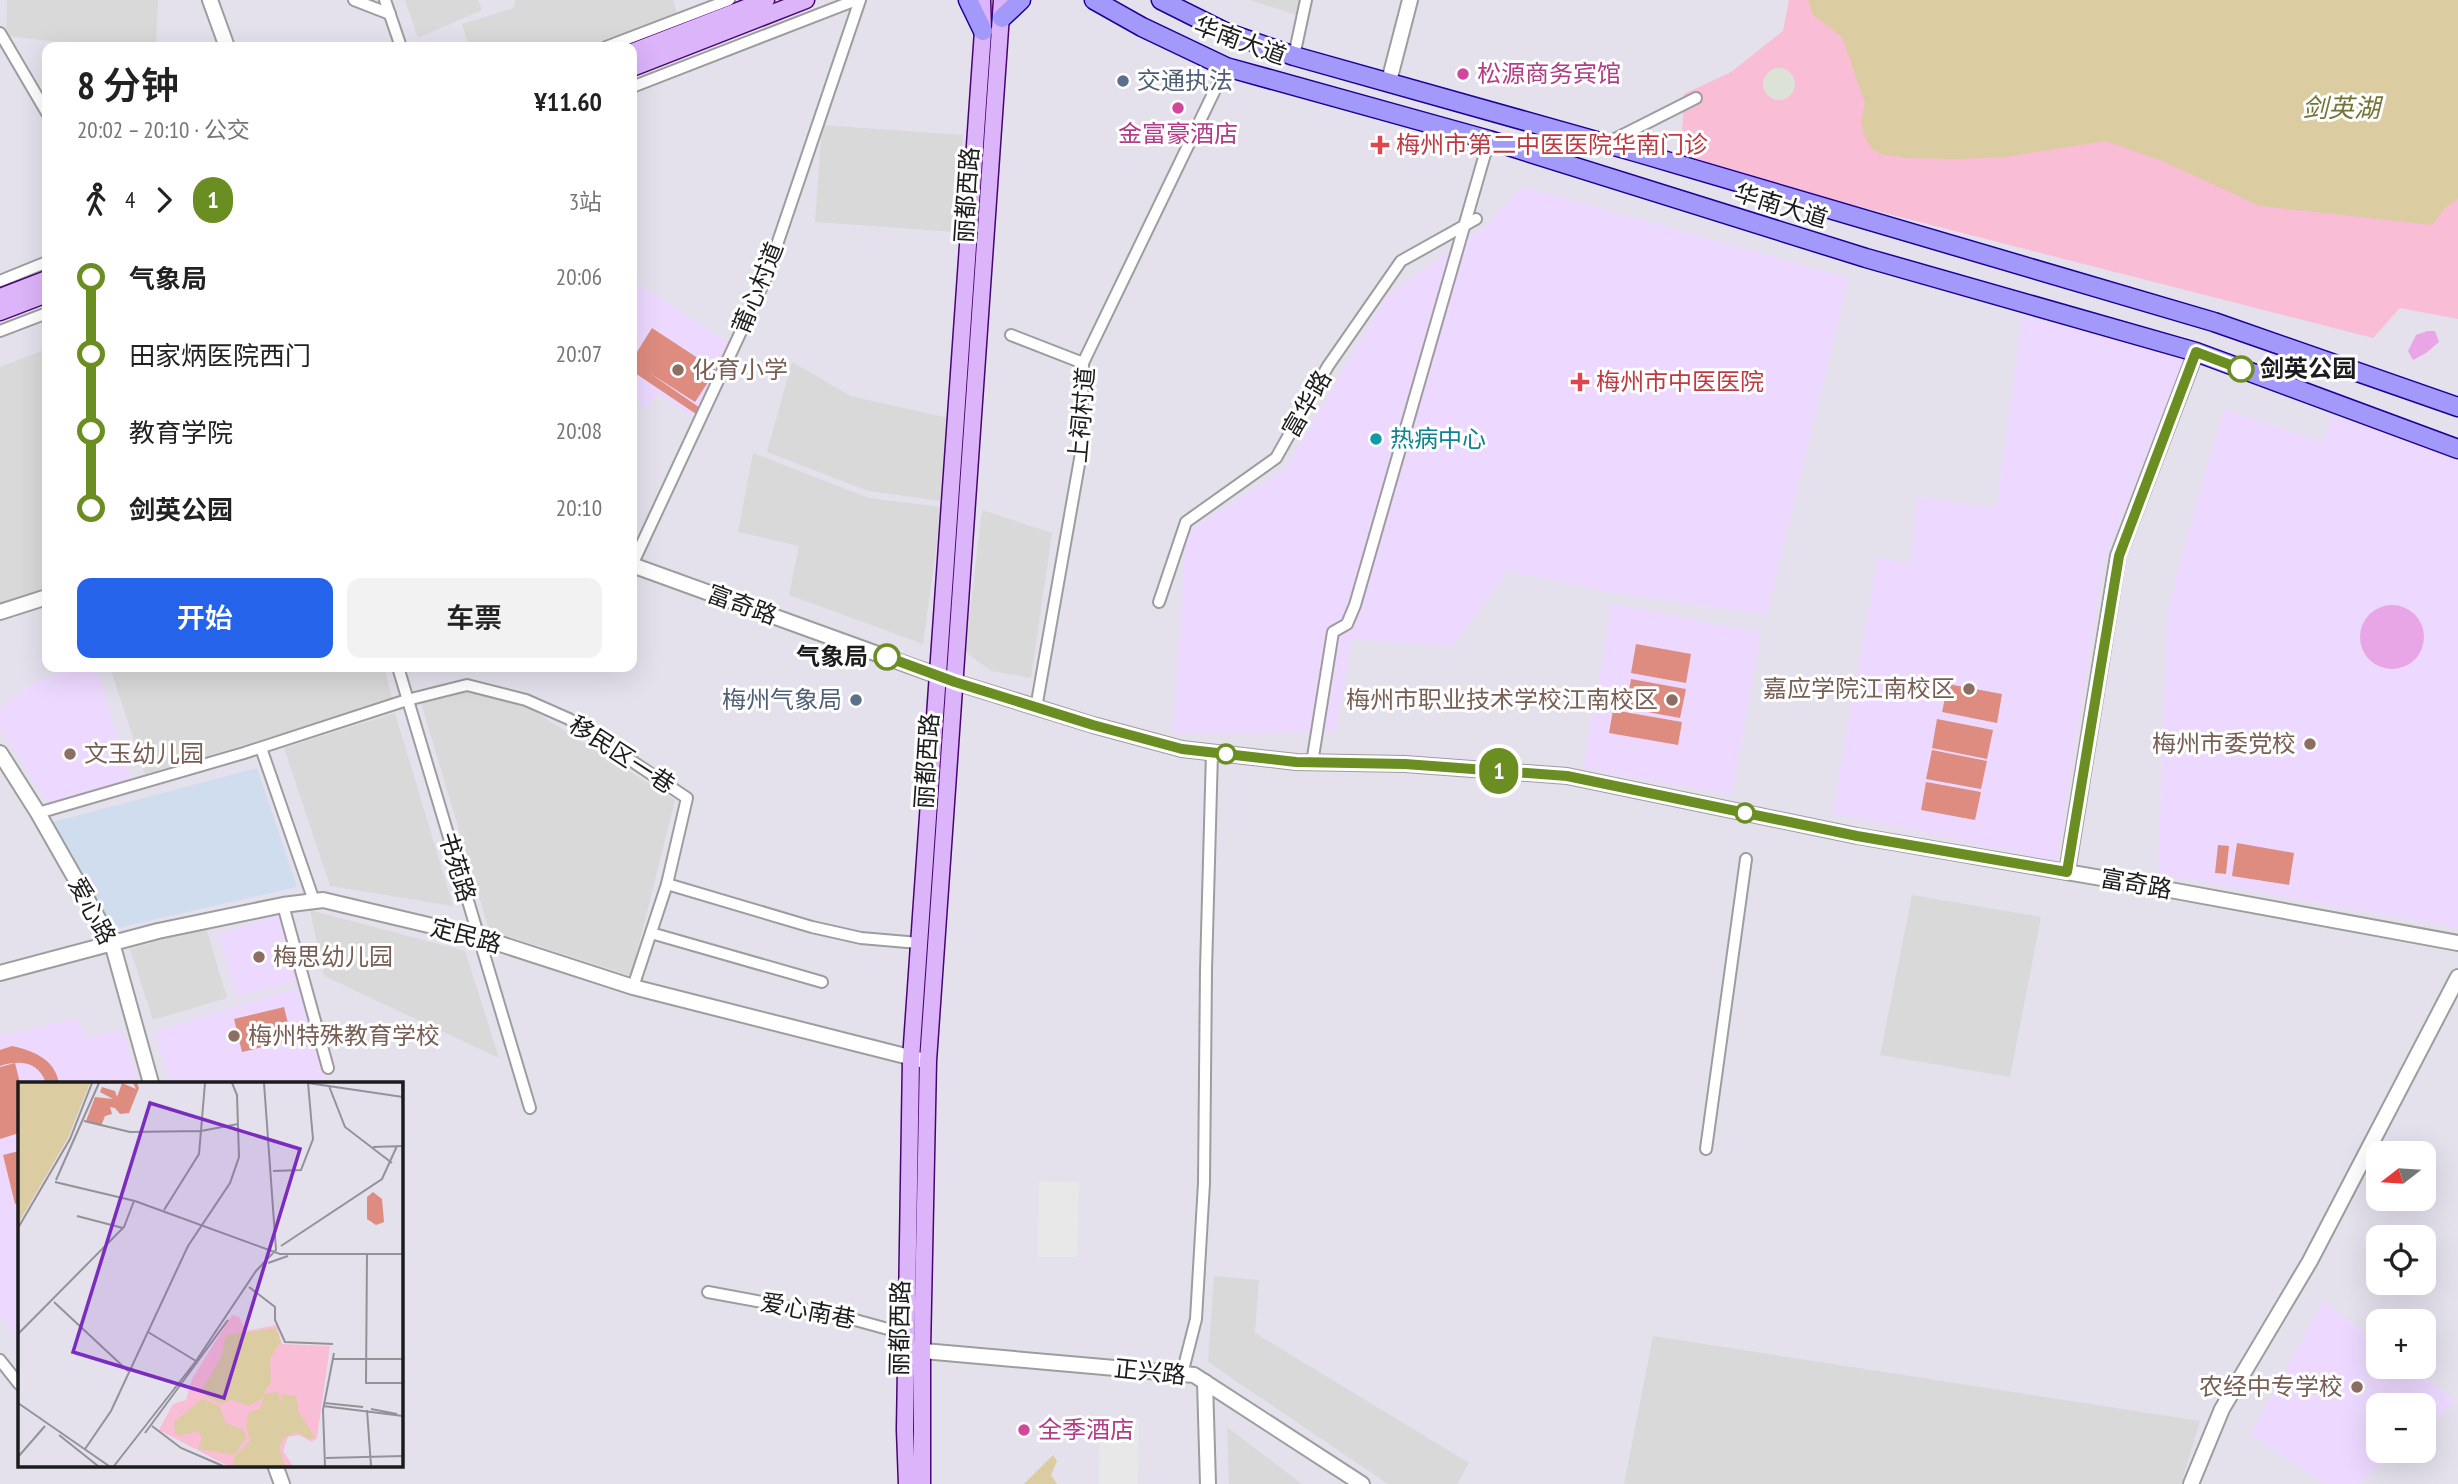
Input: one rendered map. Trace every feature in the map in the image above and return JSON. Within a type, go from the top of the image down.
[{"type":"main road","points":[[637,50],[766,0]]},
{"type":"main road","points":[[637,66],[806,0]]},
{"type":"main road","points":[[968,0],[983,31]]},
{"type":"main road","name":"丽都西路","points":[[922,1484],[912,1345],[911,1059],[983,31],[982,0]]},
{"type":"main road","points":[[1002,9],[1021,0]]},
{"type":"main road","name":"华南大道","points":[[1094,0],[1142,27],[1226,67],[1489,140],[1866,258],[2196,352],[2458,449]]},
{"type":"main road","name":"华南大道","points":[[1161,0],[1225,33],[1294,56],[1573,134],[2214,322],[2458,407]]},
{"type":"main road","name":"丽都西路","points":[[907,1484],[905,1430],[928,1061],[1002,9]]},
{"type":"main road","points":[[1567,164],[1573,134]]},
{"type":"main road","points":[[0,297],[42,281]]},
{"type":"main road","points":[[0,312],[42,296]]},
{"type":"street","points":[[210,0],[225,42]]},
{"type":"street","points":[[354,0],[390,14]]},
{"type":"street","points":[[385,0],[399,42]]},
{"type":"street","points":[[619,42],[729,0]]},
{"type":"street","points":[[637,85],[858,0]]},
{"type":"street","name":"莆心村道","points":[[637,554],[765,280],[858,0]]},
{"type":"street","points":[[1294,56],[1306,0]]},
{"type":"street","points":[[1389,82],[1410,0]]},
{"type":"street","points":[[0,33],[42,104]]},
{"type":"street","name":"上祠村道","points":[[1036,708],[1081,453],[1083,363],[1226,67]]},
{"type":"street","points":[[1605,144],[1696,98]]},
{"type":"street","points":[[1312,763],[1333,632],[1347,624],[1356,605],[1489,140]]},
{"type":"street","name":"富华路","points":[[1159,602],[1186,523],[1276,458],[1328,366],[1401,261],[1476,219]]},
{"type":"street","points":[[0,281],[42,264]]},
{"type":"street","points":[[0,331],[42,315]]},
{"type":"street","points":[[1011,335],[1083,363]]},
{"type":"street","points":[[2067,872],[2119,556],[2196,352]]},
{"type":"street","name":"富奇路","points":[[637,567],[955,682],[1182,749],[1312,763],[1405,764],[1567,776],[1857,836],[2458,943]]},
{"type":"street","points":[[0,612],[42,599]]},
{"type":"street","name":"书苑路","points":[[399,672],[530,1108]]},
{"type":"street","name":"移民区一巷","points":[[407,700],[467,685],[526,700],[569,719],[687,798],[667,884],[633,987]]},
{"type":"street","points":[[38,813],[261,748],[407,700]]},
{"type":"street","points":[[261,748],[314,901]]},
{"type":"street","points":[[1182,1374],[1196,1319],[1204,1183],[1206,970],[1213,752]]},
{"type":"street","name":"爱心路","points":[[0,753],[38,813],[112,943],[151,1082]]},
{"type":"street","points":[[1706,1149],[1746,859]]},
{"type":"street","points":[[667,884],[811,927],[861,938],[919,943]]},
{"type":"street","name":"定民路","points":[[0,973],[112,943],[283,905],[323,900],[479,937],[633,987],[911,1059],[928,1061]]},
{"type":"street","points":[[283,905],[328,1068]]},
{"type":"street","points":[[651,933],[822,982]]},
{"type":"street","points":[[2191,1484],[2222,1409],[2310,1261],[2458,977]]},
{"type":"street","name":"爱心南巷","points":[[708,1292],[810,1311],[819,1310],[912,1345]]},
{"type":"street","name":"正兴路","points":[[912,1345],[1194,1375],[1362,1484]]},
{"type":"street","points":[[0,1360],[18,1383]]},
{"type":"street","points":[[1205,1382],[1208,1484]]},
{"type":"street","points":[[275,1466],[282,1484]]},
{"type":"shaded area","points":[[7,0],[158,0],[156,42],[57,42],[6,36]]},
{"type":"shaded area","points":[[405,0],[478,0],[482,10],[418,38]]},
{"type":"shaded area","points":[[515,0],[673,0],[678,17],[606,42],[467,42],[462,24],[514,8]]},
{"type":"shaded area","points":[[1250,0],[1300,0],[1296,15]]},
{"type":"shaded area","name":"剑英公园","points":[[1789,0],[2458,0],[2458,319],[2400,308],[2373,338],[1681,161],[1684,94],[1731,72],[1783,31]]},
{"type":"shaded area","points":[[1779,68],[1791,72],[1795,84],[1791,96],[1779,100],[1767,96],[1763,84],[1767,72]]},
{"type":"shaded area","points":[[822,125],[963,135],[956,232],[815,222]]},
{"type":"shaded area","name":"梅州市中医医院","points":[[1522,186],[1849,278],[1767,615],[1609,592],[1508,571],[1452,647],[1352,639],[1336,732],[1173,734],[1186,533],[1285,469],[1387,295],[1486,226]]},
{"type":"shaded area","name":"化育小学","points":[[637,283],[734,347],[699,421],[657,393],[648,409],[637,401]]},
{"type":"shaded area","name":"嘉应学院江南校区","points":[[2022,316],[2185,356],[2104,561],[2057,861],[1832,813],[1878,556],[1910,565],[1917,496],[1996,508]]},
{"type":"shaded area","points":[[652,328],[716,370],[695,402],[648,372],[703,410],[699,416],[637,374],[637,352]]},
{"type":"shaded area","points":[[2435,331],[2439,342],[2413,360],[2408,351],[2416,335]]},
{"type":"shaded area","points":[[42,351],[42,593],[0,606],[0,367]]},
{"type":"shaded area","points":[[792,362],[851,396],[948,418],[941,501],[868,491],[767,452]]},
{"type":"shaded area","name":"梅州市委党校","points":[[2224,409],[2323,442],[2331,416],[2458,450],[2458,928],[2158,874],[2167,614]]},
{"type":"shaded area","points":[[753,453],[869,498],[942,507],[923,644],[789,595],[799,546],[738,532]]},
{"type":"shaded area","points":[[982,510],[1052,533],[1031,678],[991,671],[965,652]]},
{"type":"shaded area","name":"梅州市职业技术学校江南校区","points":[[1612,604],[1761,632],[1732,795],[1583,768]]},
{"type":"shaded area","points":[[2386,605],[2398,605],[2415,614],[2422,625],[2422,649],[2415,660],[2398,669],[2386,669],[2374,664],[2365,655],[2360,643],[2360,631],[2365,619],[2374,610]]},
{"type":"shaded area","points":[[1636,644],[1691,654],[1686,683],[1631,673]]},
{"type":"shaded area","name":"文玉幼儿园","points":[[63,672],[98,672],[131,780],[49,805],[0,728],[0,707],[37,681]]},
{"type":"shaded area","points":[[112,672],[385,672],[393,701],[145,774]]},
{"type":"shaded area","points":[[1631,679],[1686,689],[1680,718],[1626,708]]},
{"type":"shaded area","points":[[1948,684],[2002,694],[1997,723],[1942,712]]},
{"type":"shaded area","points":[[468,691],[526,706],[675,800],[631,976],[489,930],[421,703]]},
{"type":"shaded area","points":[[1613,710],[1682,722],[1678,745],[1609,733]]},
{"type":"shaded area","points":[[395,713],[453,906],[330,886],[284,748]]},
{"type":"shaded area","points":[[1937,719],[1993,730],[1987,759],[1932,748]]},
{"type":"shaded area","points":[[1932,750],[1987,761],[1981,789],[1926,779]]},
{"type":"shaded area","points":[[257,768],[297,887],[113,929],[53,822]]},
{"type":"shaded area","points":[[1926,782],[1981,792],[1975,820],[1921,810]]},
{"type":"shaded area","points":[[2237,843],[2294,853],[2289,885],[2232,876]]},
{"type":"shaded area","points":[[2218,845],[2229,846],[2226,874],[2215,873]]},
{"type":"shaded area","points":[[1912,895],[2041,917],[2010,1077],[1880,1055]]},
{"type":"shaded area","points":[[310,910],[465,951],[499,1058],[324,976]]},
{"type":"shaded area","name":"梅思幼儿园","points":[[280,915],[300,980],[237,997],[218,934]]},
{"type":"shaded area","points":[[206,927],[227,998],[153,1020],[130,949]]},
{"type":"shaded area","name":"梅州特殊教育学校","points":[[299,987],[327,1082],[171,1082],[154,1032]]},
{"type":"shaded area","points":[[284,1007],[292,1040],[242,1052],[234,1019]]},
{"type":"shaded area","points":[[77,1018],[89,1038],[122,1029],[138,1082],[18,1082],[18,1341],[0,1315],[0,1036]]},
{"type":"shaded area","points":[[12,1046],[43,1058],[53,1068],[59,1082],[46,1082],[38,1070],[27,1064],[0,1066],[0,1050]]},
{"type":"shaded area","points":[[15,1063],[20,1082],[18,1118],[15,1120],[18,1119],[18,1133],[0,1139],[0,1067]]},
{"type":"shaded area","points":[[18,1151],[18,1203],[15,1204],[3,1155]]},
{"type":"shaded area","points":[[1039,1181],[1079,1182],[1077,1257],[1038,1257]]},
{"type":"shaded area","points":[[1214,1276],[1259,1280],[1255,1333],[1469,1463],[1457,1484],[1388,1484],[1208,1362]]},
{"type":"shaded area","name":"农经中专学校","points":[[2323,1301],[2366,1334],[2366,1379],[2426,1379],[2456,1401],[2436,1418],[2436,1393],[2366,1393],[2366,1463],[2383,1463],[2358,1484],[2325,1484],[2250,1435]]},
{"type":"shaded area","points":[[1653,1336],[2200,1421],[2181,1484],[1624,1484]]},
{"type":"shaded area","points":[[1100,1417],[1139,1418],[1138,1484],[1099,1484]]},
{"type":"shaded area","points":[[1227,1427],[1302,1484],[1229,1484]]},
{"type":"water","name":"剑英湖","points":[[1808,0],[2458,0],[2458,199],[2446,207],[2432,225],[2260,206],[2162,161],[2106,141],[2006,157],[1907,158],[1880,154],[1871,148],[1864,135],[1861,121],[1865,103],[1842,37],[1813,15]]},
{"type":"water","points":[[1053,1455],[1057,1461],[1051,1475],[1057,1484],[1024,1484]]},
{"type":"bus line","name":"1","points":[[887,657],[955,682],[1093,725],[1182,749],[1296,762],[1405,764],[1567,776],[1857,836],[2067,872],[2119,556],[2196,352],[2241,369]]},
{"type":"place","name":"松源商务宾馆","points":[[1463,74]]},
{"type":"place","name":"交通执法","points":[[1123,81]]},
{"type":"place","name":"金富豪酒店","points":[[1178,108]]},
{"type":"place","name":"梅州市第二中医医院华南门诊","points":[[1380,145]]},
{"type":"place","name":"剑英公园","points":[[2241,369]]},
{"type":"place","name":"化育小学","points":[[678,370]]},
{"type":"place","name":"梅州市中医医院","points":[[1580,382]]},
{"type":"place","name":"热病中心","points":[[1376,439]]},
{"type":"place","name":"气象局","points":[[887,657]]},
{"type":"place","name":"嘉应学院江南校区","points":[[1969,689]]},
{"type":"place","name":"梅州气象局","points":[[856,700]]},
{"type":"place","name":"梅州市职业技术学校江南校区","points":[[1672,700]]},
{"type":"place","name":"梅州市委党校","points":[[2310,744]]},
{"type":"place","name":"文玉幼儿园","points":[[70,754]]},
{"type":"place","name":"梅思幼儿园","points":[[259,957]]},
{"type":"place","name":"梅州特殊教育学校","points":[[234,1036]]},
{"type":"place","name":"农经中专学校","points":[[2357,1387]]},
{"type":"place","name":"全季酒店","points":[[1024,1430]]}]
